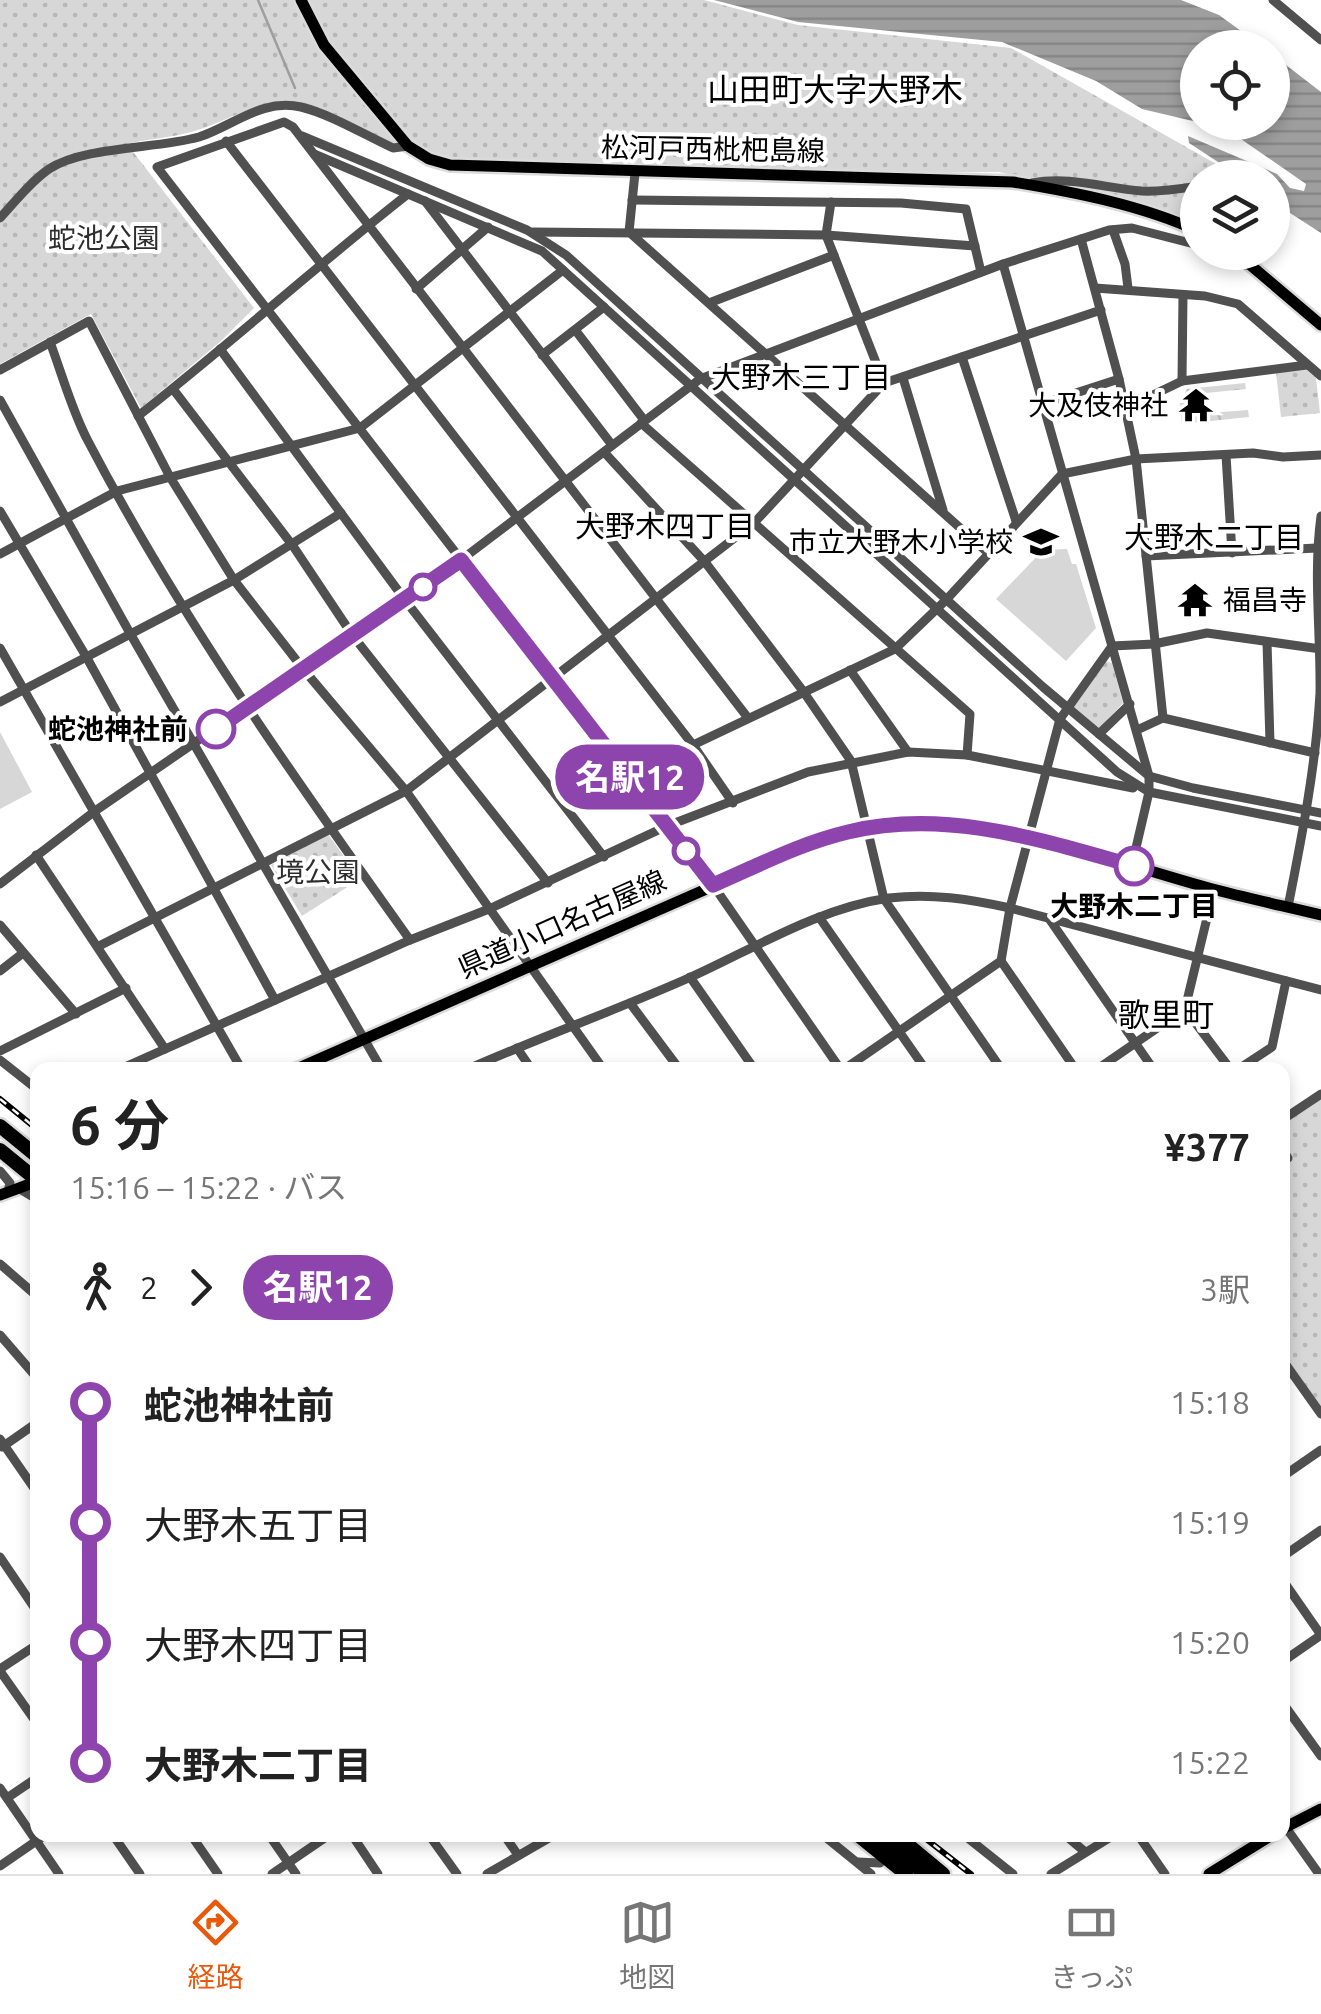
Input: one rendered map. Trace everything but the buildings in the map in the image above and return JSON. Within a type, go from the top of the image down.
[{"type":"highway","points":[[0,1117],[30,1141]]},
{"type":"highway","points":[[0,1126],[30,1150]]},
{"type":"highway","points":[[0,1139],[30,1163]]},
{"type":"highway","points":[[0,1150],[30,1175]]},
{"type":"highway","points":[[852,1842],[876,1868],[894,1874]]},
{"type":"highway","points":[[867,1842],[906,1874]]},
{"type":"highway","points":[[888,1842],[933,1871]]},
{"type":"highway","points":[[900,1842],[933,1871]]},
{"type":"main road","name":"松河戸西枇杷島線","points":[[301,0],[324,45],[408,146],[429,159],[450,165],[1024,184],[1130,208],[1180,225]]},
{"type":"main road","points":[[1258,270],[1321,324]]},
{"type":"main road","name":"県道小口名古屋線","points":[[312,1062],[812,843],[868,827],[940,823],[1027,837],[1321,915]]},
{"type":"main road","points":[[1290,1823],[1321,1809]]},
{"type":"main road","points":[[1208,1874],[1261,1842]]},
{"type":"street","points":[[1273,0],[1321,40]]},
{"type":"street","points":[[0,218],[49,169],[60,164],[202,136],[240,116],[267,108],[302,107],[392,148],[408,146]]},
{"type":"street","points":[[836,1062],[713,885],[157,166],[284,122],[300,135],[532,232],[566,255],[700,379],[936,609],[1117,772],[1149,792]]},
{"type":"street","points":[[300,135],[366,226],[748,718]]},
{"type":"street","points":[[226,141],[693,745],[733,803]]},
{"type":"street","points":[[312,153],[542,251],[689,386],[800,474],[1067,709],[1150,776],[1321,813]]},
{"type":"street","points":[[629,232],[635,173]]},
{"type":"street","points":[[1024,184],[1050,179],[1148,191],[1180,188]]},
{"type":"street","points":[[138,416],[319,263],[408,194]]},
{"type":"street","points":[[632,200],[901,203],[966,209],[981,272]]},
{"type":"street","points":[[425,201],[608,448],[705,562],[851,761],[884,899],[996,1062]]},
{"type":"street","points":[[831,202],[826,235],[884,383]]},
{"type":"street","points":[[416,289],[488,227]]},
{"type":"street","points":[[0,884],[95,810],[461,560],[700,379],[981,272],[1081,239],[1132,228],[1180,240]]},
{"type":"street","points":[[1113,230],[1121,248],[1128,288]]},
{"type":"street","points":[[532,232],[826,235],[975,246]]},
{"type":"street","points":[[629,232],[987,552]]},
{"type":"street","points":[[1081,239],[1120,379],[1136,459],[1163,718]]},
{"type":"street","points":[[708,302],[834,255]]},
{"type":"street","points":[[1004,264],[1150,776],[1132,865]]},
{"type":"street","points":[[0,554],[117,491],[360,428],[563,270]]},
{"type":"street","points":[[1094,288],[1128,288],[1238,304],[1321,376]]},
{"type":"street","points":[[1182,381],[1183,295]]},
{"type":"street","points":[[542,356],[604,307]]},
{"type":"street","points":[[99,946],[406,791],[754,523],[884,383],[1101,310]]},
{"type":"street","points":[[0,370],[90,321],[170,477],[234,580],[406,791],[598,1062]]},
{"type":"street","points":[[576,331],[642,422],[970,714],[967,756]]},
{"type":"street","points":[[50,342],[86,438],[184,607],[247,708],[410,940]]},
{"type":"street","points":[[220,350],[405,600],[604,858]]},
{"type":"street","points":[[962,357],[1016,521]]},
{"type":"street","points":[[1126,408],[1182,381],[1307,364]]},
{"type":"street","points":[[903,378],[944,513]]},
{"type":"street","points":[[1042,404],[1120,379]]},
{"type":"street","points":[[173,389],[293,546],[353,636],[548,883]]},
{"type":"street","points":[[0,400],[377,1062]]},
{"type":"street","points":[[1226,455],[1232,553]]},
{"type":"street","points":[[693,745],[895,649],[946,600],[1062,474],[1136,459],[1321,455]]},
{"type":"street","points":[[0,511],[87,658],[275,1000]]},
{"type":"street","points":[[0,702],[234,580],[340,513]]},
{"type":"street","points":[[1288,907],[1315,753],[1320,649],[1317,548],[1321,520]]},
{"type":"street","points":[[1146,556],[1317,548]]},
{"type":"street","points":[[1112,646],[1154,644],[1207,633],[1320,649]]},
{"type":"street","points":[[1267,642],[1270,742]]},
{"type":"street","points":[[853,1062],[1000,961],[1027,837],[1060,719],[1112,646]]},
{"type":"street","points":[[0,648],[237,1062]]},
{"type":"street","points":[[850,670],[908,752]]},
{"type":"street","points":[[1099,734],[1130,704]]},
{"type":"street","points":[[1136,730],[1163,718],[1315,753]]},
{"type":"street","points":[[136,1062],[548,883],[668,826],[792,777],[851,761],[908,752],[967,756],[1321,826]]},
{"type":"street","points":[[36,855],[165,1049]]},
{"type":"street","points":[[1107,1062],[1185,1010],[1214,889]]},
{"type":"street","points":[[485,1062],[690,977],[819,917],[884,899],[958,896],[1321,990]]},
{"type":"street","points":[[819,917],[920,1062]]},
{"type":"street","points":[[1050,920],[1149,1062]]},
{"type":"street","points":[[0,925],[76,1014]]},
{"type":"street","points":[[0,971],[24,952]]},
{"type":"street","points":[[1000,961],[1070,1062]]},
{"type":"street","points":[[690,977],[748,1062]]},
{"type":"street","points":[[1247,1062],[1272,1046],[1286,981]]},
{"type":"street","points":[[0,1051],[126,988]]},
{"type":"street","points":[[630,1003],[674,1062]]},
{"type":"street","points":[[1185,1010],[1227,1062]]},
{"type":"street","points":[[517,1048],[527,1062]]},
{"type":"street","points":[[0,1060],[30,1084]]},
{"type":"street","points":[[1290,1115],[1321,1094]]},
{"type":"street","points":[[0,1171],[10,1182],[9,1192]]},
{"type":"street","points":[[1,1267],[30,1291]]},
{"type":"street","points":[[0,1335],[30,1371]]},
{"type":"street","points":[[1290,1370],[1321,1414]]},
{"type":"street","points":[[30,1427],[2,1444],[30,1483]]},
{"type":"street","points":[[1290,1469],[1321,1450]]},
{"type":"street","points":[[1290,1551],[1321,1530]]},
{"type":"street","points":[[0,1558],[30,1601]]},
{"type":"street","points":[[1290,1590],[1321,1635],[1290,1656]]},
{"type":"street","points":[[30,1649],[0,1670],[30,1714]]},
{"type":"street","points":[[1290,1713],[1321,1756]]},
{"type":"street","points":[[7,1798],[30,1782]]},
{"type":"street","points":[[0,1788],[30,1826]]},
{"type":"street","points":[[1290,1834],[1318,1874]]},
{"type":"street","points":[[0,1866],[34,1842]]},
{"type":"street","points":[[42,1842],[58,1874]]},
{"type":"street","points":[[118,1842],[140,1874]]},
{"type":"street","points":[[196,1842],[218,1874]]},
{"type":"street","points":[[274,1842],[296,1874]]},
{"type":"street","points":[[272,1874],[319,1842]]},
{"type":"street","points":[[357,1842],[378,1874]]},
{"type":"street","points":[[435,1842],[457,1874]]},
{"type":"street","points":[[509,1842],[518,1856]]},
{"type":"street","points":[[487,1874],[542,1842]]},
{"type":"street","points":[[832,1842],[856,1862],[876,1868]]},
{"type":"street","points":[[973,1842],[1013,1874]]},
{"type":"street","points":[[1073,1842],[1084,1852]]},
{"type":"street","points":[[1052,1874],[1102,1842]]},
{"type":"street","points":[[1143,1842],[1165,1874]]},
{"type":"green space","name":"蛇池公園","points":[[0,0],[704,0],[798,25],[1011,48],[1209,160],[1180,160],[1180,217],[999,172],[772,174],[450,160],[423,154],[407,140],[391,144],[299,103],[270,104],[191,132],[127,144],[254,308],[221,341],[141,408],[91,314],[0,364]]},
{"type":"green space","points":[[1307,370],[1316,378],[1320,413],[1281,417],[1276,372]]},
{"type":"green space","points":[[1245,383],[1246,389],[1196,394],[1197,414],[1248,410],[1249,417],[1182,424],[1180,403],[1187,389]]},
{"type":"green space","points":[[1067,549],[1072,564],[1076,564],[1096,628],[1066,661],[996,599],[1043,550]]},
{"type":"green space","points":[[1105,661],[1112,663],[1123,703],[1098,730],[1070,708]]},
{"type":"green space","points":[[0,732],[32,792],[0,809]]},
{"type":"green space","name":"境公園","points":[[328,834],[360,879],[302,916],[271,865]]},
{"type":"green space","points":[[1321,1097],[1321,1409],[1290,1364],[1290,1120]]},
{"type":"shaded area","points":[[714,0],[1181,0],[1219,15],[1240,30],[1180,30],[1180,118],[1142,109],[1096,81],[1002,42],[798,22]]},
{"type":"shaded area","points":[[1290,68],[1321,92],[1321,233],[1290,213],[1290,188],[1304,191],[1306,184],[1290,173],[1290,160],[1271,160],[1242,140],[1290,140]]},
{"type":"shaded area","points":[[1197,140],[1244,160],[1215,160],[1189,143]]},
{"type":"waterway","points":[[258,0],[295,88]]},
{"type":"railway","points":[[0,1099],[30,1123]]},
{"type":"railway","points":[[930,1842],[971,1874]]},
{"type":"bus line","name":"名駅12","points":[[216,729],[461,560],[713,885],[845,832],[918,823],[1027,837],[1134,866]]},
{"type":"place","name":"大及伎神社","points":[[1196,405]]},
{"type":"place","name":"市立大野木小学校","points":[[1041,542]]},
{"type":"place","name":"福昌寺","points":[[1195,600]]},
{"type":"place","name":"蛇池神社前","points":[[216,729]]},
{"type":"place","name":"大野木二丁目","points":[[1134,866]]},
{"type":"district","name":"山田町大字大野木","points":[[835,90]]},
{"type":"district","name":"大野木三丁目","points":[[801,378]]},
{"type":"district","name":"大野木四丁目","points":[[665,527]]},
{"type":"district","name":"大野木二丁目","points":[[1214,538]]},
{"type":"district","name":"歌里町","points":[[1166,1015]]}]
